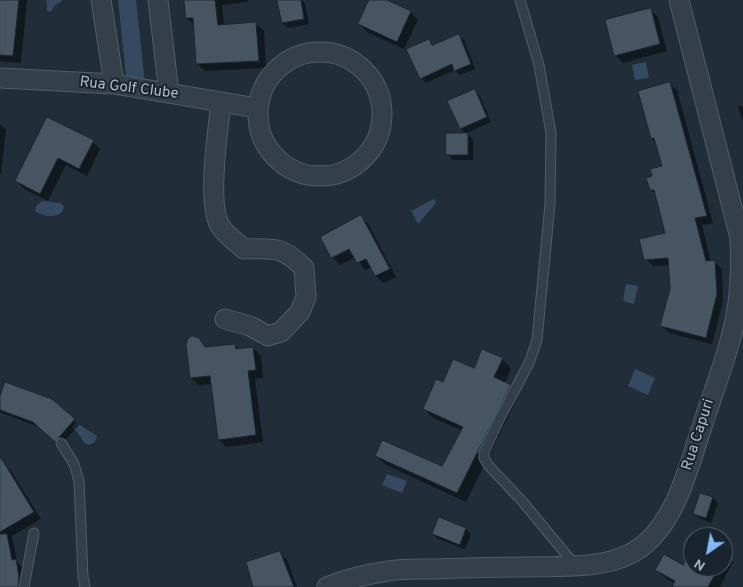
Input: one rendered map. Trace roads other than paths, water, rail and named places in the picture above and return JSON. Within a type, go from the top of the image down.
[{"type":"street","points":[[101,0],[114,84]]},
{"type":"street","points":[[158,0],[169,93]]},
{"type":"street","name":"Rua Capuri","points":[[327,587],[390,570],[576,567],[608,562],[630,555],[646,544],[662,526],[676,501],[690,464],[728,344],[738,304],[741,272],[740,238],[679,0]]},
{"type":"street","points":[[310,53],[331,53],[350,60],[366,73],[377,90],[383,110],[381,130],[372,149],[358,164],[340,174],[320,177],[299,173],[281,164],[267,148],[259,129],[257,108],[262,89],[274,71],[290,59],[310,53]]},
{"type":"street","name":"Rua Golf Clube","points":[[0,78],[114,84],[257,108]]},
{"type":"street","points":[[221,103],[213,206],[220,226],[244,249],[280,250],[292,256],[304,268],[306,297],[300,312],[281,332],[268,336],[250,326],[225,319]]},
{"type":"lane","points":[[520,0],[539,65],[551,133],[550,204],[536,340],[529,363],[498,420],[484,452],[484,458],[576,567]]},
{"type":"lane","points":[[61,443],[74,464],[79,481],[85,587]]},
{"type":"lane","points":[[24,587],[34,533]]},
{"type":"water","points":[[46,0],[62,0],[50,12],[47,11]]},
{"type":"water","points":[[646,62],[649,78],[635,80],[632,65]]},
{"type":"water","points":[[434,199],[436,203],[418,224],[411,211]]},
{"type":"water","points":[[43,201],[61,203],[64,207],[60,214],[44,215],[36,212],[37,205]]},
{"type":"water","points":[[626,284],[638,286],[634,304],[623,301]]},
{"type":"water","points":[[635,369],[655,378],[648,395],[628,386]]},
{"type":"water","points":[[75,422],[97,436],[95,442],[89,445],[84,443],[72,427]]},
{"type":"water","points":[[387,474],[407,481],[402,493],[382,485]]},
{"type":"waterway","points":[[127,0],[135,75]]}]
